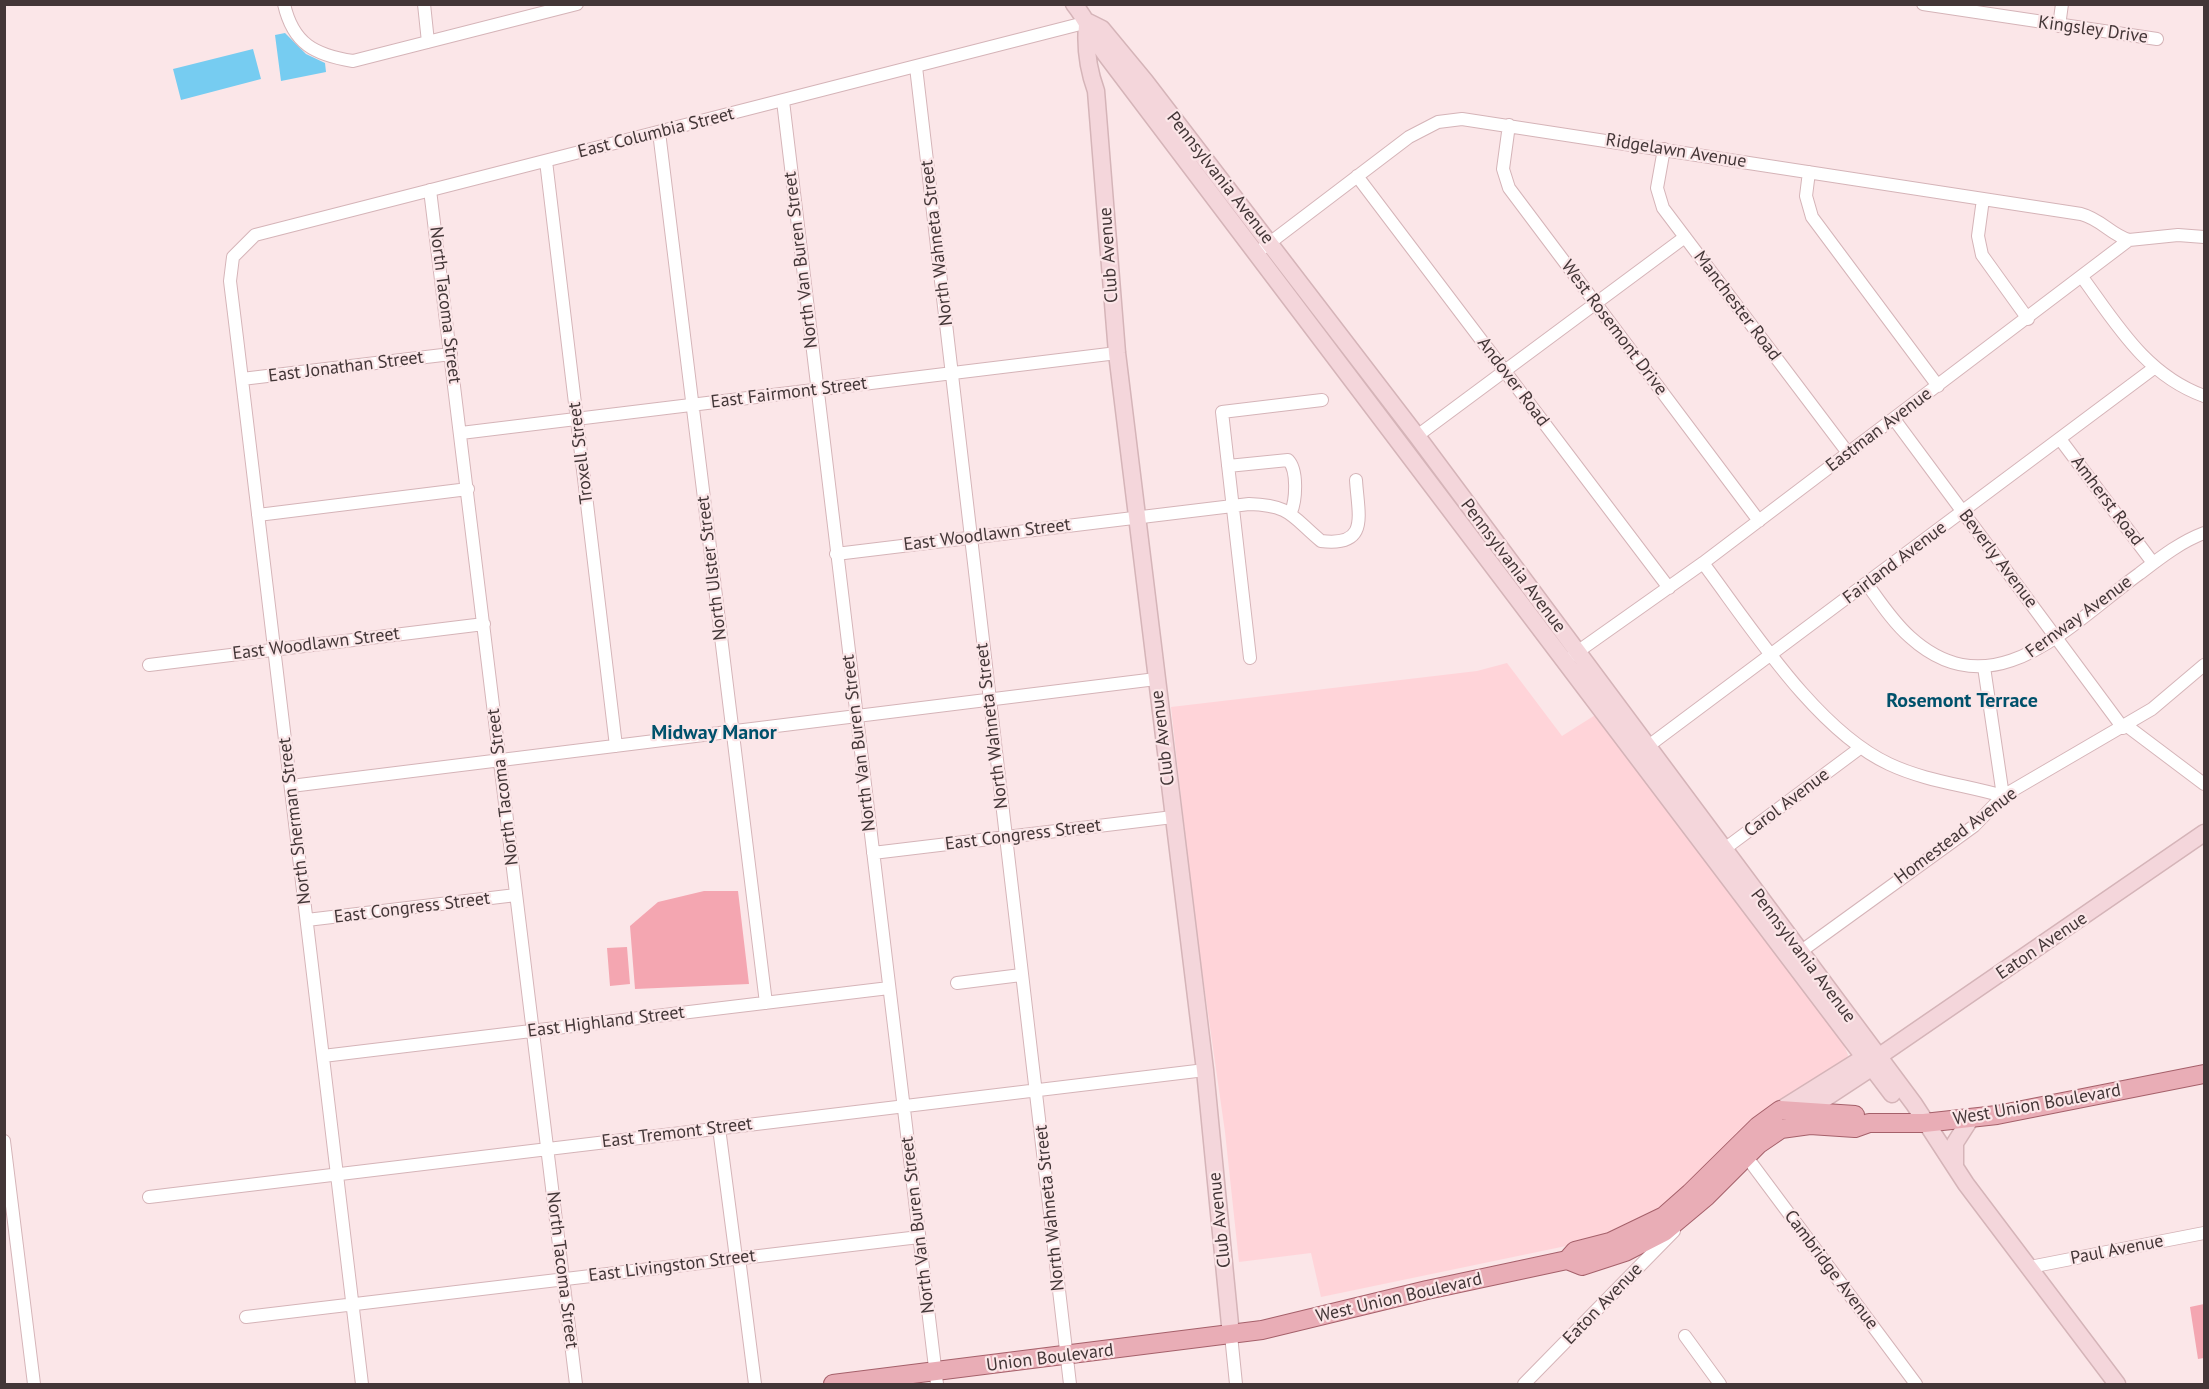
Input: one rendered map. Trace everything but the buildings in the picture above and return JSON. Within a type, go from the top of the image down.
[{"type":"main road","name":"West Union Boulevard","points":[[1231,1335],[1567,1260],[1582,1266],[1626,1252],[1680,1221],[1746,1156],[1781,1129],[1810,1125],[1855,1128],[1869,1123],[1924,1123],[1971,1118],[2205,1074]]},
{"type":"main road","name":"West Union Boulevard","points":[[1567,1260],[1575,1251],[1610,1242],[1664,1216],[1758,1126],[1780,1110],[1858,1116],[1869,1123]]},
{"type":"main road","name":"Union Boulevard","points":[[833,1384],[936,1378],[1067,1356],[1231,1335]]},
{"type":"street","points":[[284,4],[287,18],[303,43],[327,57],[352,61],[576,4]]},
{"type":"street","points":[[424,4],[428,42]]},
{"type":"street","name":"Pennsylvania Avenue","points":[[1074,4],[1088,22],[1102,29],[1109,48],[1256,253],[1571,656],[1870,1061],[1914,1104],[1924,1123],[1955,1167],[2117,1384]]},
{"type":"street","name":"Kingsley Drive","points":[[1923,4],[2157,39]]},
{"type":"street","points":[[2059,26],[2062,4]]},
{"type":"street","name":"East Columbia Street","points":[[233,257],[255,234],[1088,22]]},
{"type":"street","name":"Club Avenue","points":[[1088,22],[1085,41],[1089,72],[1096,91],[1117,353],[1205,1070],[1236,1384]]},
{"type":"street","name":"Pennsylvania Avenue","points":[[1109,48],[1269,242],[1417,436],[1571,656]]},
{"type":"street","name":"Club Avenue","points":[[1096,91],[1109,48]]},
{"type":"street","name":"North Wahneta Street","points":[[916,67],[950,374],[1071,1384]]},
{"type":"street","name":"North Van Buren Street","points":[[783,101],[936,1378]]},
{"type":"street","name":"Ridgelawn Avenue","points":[[1256,253],[1409,137],[1438,122],[1462,119],[1509,124],[2090,216],[2129,240]]},
{"type":"street","name":"West Rosemont Drive","points":[[1509,124],[1503,164],[1509,188],[1759,521]]},
{"type":"street","name":"North Ulster Street","points":[[659,132],[766,1003]]},
{"type":"street","name":"Manchester Road","points":[[1664,149],[1658,188],[1659,198],[1685,237],[1848,453]]},
{"type":"street","name":"Troxell Street","points":[[546,161],[616,746]]},
{"type":"street","points":[[1809,172],[1806,196],[1812,217],[1938,386]]},
{"type":"street","name":"Andover Road","points":[[1357,176],[1669,588]]},
{"type":"street","name":"North Tacoma Street","points":[[430,190],[576,1384]]},
{"type":"street","points":[[1983,199],[1978,236],[1982,255],[2028,319]]},
{"type":"street","points":[[2129,240],[2171,236],[2205,237]]},
{"type":"street","points":[[1417,436],[1685,237]]},
{"type":"street","name":"Eastman Avenue","points":[[1571,656],[1703,563],[2028,319],[2129,240]]},
{"type":"street","name":"North Sherman Street","points":[[233,257],[230,281],[362,1384]]},
{"type":"street","points":[[2082,277],[2134,347],[2154,368],[2180,386],[2205,396]]},
{"type":"street","name":"East Fairmont Street","points":[[461,433],[1117,353]]},
{"type":"street","name":"East Jonathan Street","points":[[242,379],[451,354]]},
{"type":"street","name":"Fairland Avenue","points":[[1642,750],[2154,368]]},
{"type":"street","points":[[1250,658],[1222,412],[1322,400]]},
{"type":"street","name":"Beverly Avenue","points":[[1894,419],[2125,727],[2205,784]]},
{"type":"street","name":"Amherst Road","points":[[2060,439],[2153,563]]},
{"type":"street","points":[[1228,466],[1288,460],[1293,471],[1295,501],[1291,512],[1321,541],[1341,541],[1353,537],[1359,528],[1356,480]]},
{"type":"street","points":[[258,515],[468,489]]},
{"type":"street","name":"East Woodlawn Street","points":[[836,554],[1232,506],[1262,504],[1291,512]]},
{"type":"street","name":"Fernway Avenue","points":[[1867,584],[1893,620],[1920,645],[1951,661],[1984,667],[2019,660],[2182,543],[2205,533]]},
{"type":"street","points":[[1703,563],[1772,655],[1827,721],[1860,748],[1905,771],[2003,796],[1984,667]]},
{"type":"street","name":"East Woodlawn Street","points":[[149,665],[484,624]]},
{"type":"street","name":"Homestead Avenue","points":[[1800,952],[1974,826],[2003,796],[2125,727],[2178,689],[2205,665]]},
{"type":"street","points":[[291,786],[856,718],[1156,678]]},
{"type":"street","name":"Carol Avenue","points":[[1718,854],[1860,748]]},
{"type":"street","name":"East Congress Street","points":[[873,853],[1173,817]]},
{"type":"street","name":"Eaton Avenue","points":[[1781,1129],[1870,1061],[2205,833]]},
{"type":"street","name":"Pennsylvania Avenue","points":[[1718,854],[1800,952],[1870,1061]]},
{"type":"street","name":"East Congress Street","points":[[307,920],[516,895]]},
{"type":"street","points":[[957,983],[1021,975]]},
{"type":"street","name":"East Highland Street","points":[[323,1056],[889,988]]},
{"type":"street","name":"Eaton Avenue","points":[[1780,1110],[1870,1061]]},
{"type":"street","name":"East Tremont Street","points":[[149,1197],[1205,1070]]},
{"type":"street","points":[[1955,1167],[1955,1143],[1971,1118]]},
{"type":"street","points":[[719,1128],[755,1384]]},
{"type":"street","points":[[4,1141],[34,1384]]},
{"type":"street","name":"Cambridge Avenue","points":[[1746,1156],[1916,1384]]},
{"type":"street","name":"Eaton Avenue","points":[[1524,1384],[1664,1242],[1680,1221]]},
{"type":"street","name":"Paul Avenue","points":[[2030,1267],[2205,1233]]},
{"type":"street","name":"East Livingston Street","points":[[246,1317],[919,1237]]},
{"type":"street","points":[[1685,1336],[1720,1384]]},
{"type":"shaded area","points":[[1507,663],[1562,736],[1600,712],[1842,1041],[1848,1055],[1847,1060],[1659,1213],[1590,1241],[1321,1297],[1311,1253],[1239,1262],[1225,1132],[1194,915],[1171,707],[1477,671]]},
{"type":"shaded area","points":[[704,891],[738,891],[749,984],[635,989],[630,926],[658,902]]},
{"type":"shaded area","points":[[627,947],[630,984],[610,986],[607,948]]},
{"type":"shaded area","points":[[2204,1304],[2204,1358],[2198,1359],[2190,1307]]},
{"type":"water","points":[[285,33],[306,54],[325,63],[326,72],[281,81],[275,35]]},
{"type":"water","points":[[253,49],[261,79],[181,100],[173,69]]},
{"type":"district","name":"Rosemont Terrace","points":[[1962,701]]},
{"type":"district","name":"Midway Manor","points":[[714,733]]}]
